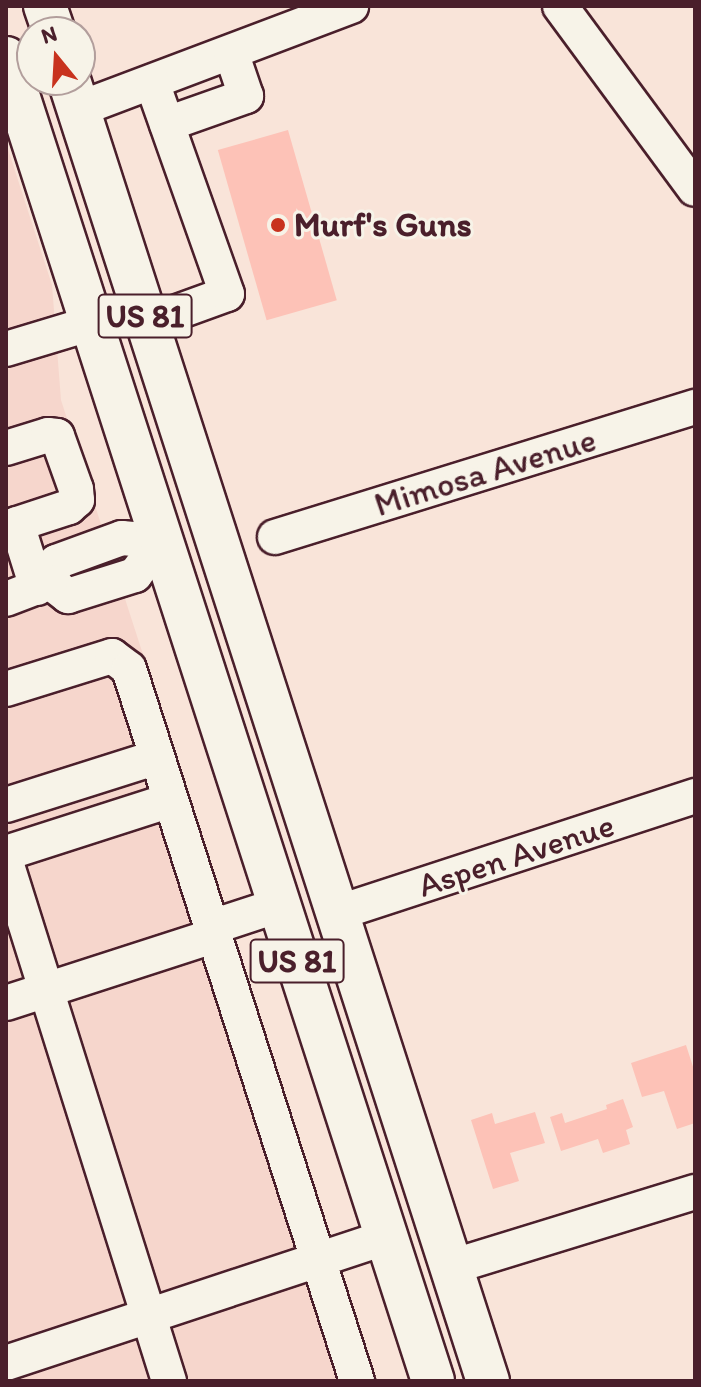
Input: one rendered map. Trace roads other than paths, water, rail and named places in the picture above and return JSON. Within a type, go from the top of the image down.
[{"type":"main road","name":"US 81","points":[[6,58],[433,1381]]},
{"type":"main road","name":"US 81","points":[[74,96],[488,1381]]},
{"type":"main road","points":[[160,541],[212,523]]},
{"type":"main road","points":[[387,1237],[437,1221]]},
{"type":"street","points":[[96,91],[152,82],[351,6]]},
{"type":"street","points":[[560,6],[695,189]]},
{"type":"street","points":[[167,124],[246,96],[231,52]]},
{"type":"street","points":[[147,323],[227,294],[152,82]]},
{"type":"street","points":[[6,349],[92,323]]},
{"type":"street","name":"Mimosa Avenue","points":[[275,537],[695,407]]},
{"type":"street","points":[[6,448],[48,435],[57,436],[76,489],[77,500],[69,507],[12,526],[31,590]]},
{"type":"street","points":[[31,590],[56,562],[122,538],[160,541]]},
{"type":"street","points":[[6,689],[112,656],[129,669],[357,1381]]},
{"type":"street","points":[[6,805],[157,757]]},
{"type":"street","name":"Aspen Avenue","points":[[337,913],[695,796]]},
{"type":"street","points":[[6,853],[171,800]]},
{"type":"street","points":[[6,862],[169,1381]]},
{"type":"street","points":[[6,1003],[213,932],[279,905]]},
{"type":"street","points":[[451,1267],[695,1192]]},
{"type":"street","points":[[6,1363],[387,1237]]},
{"type":"place","name":"Murf's Guns","points":[[278,225]]}]
